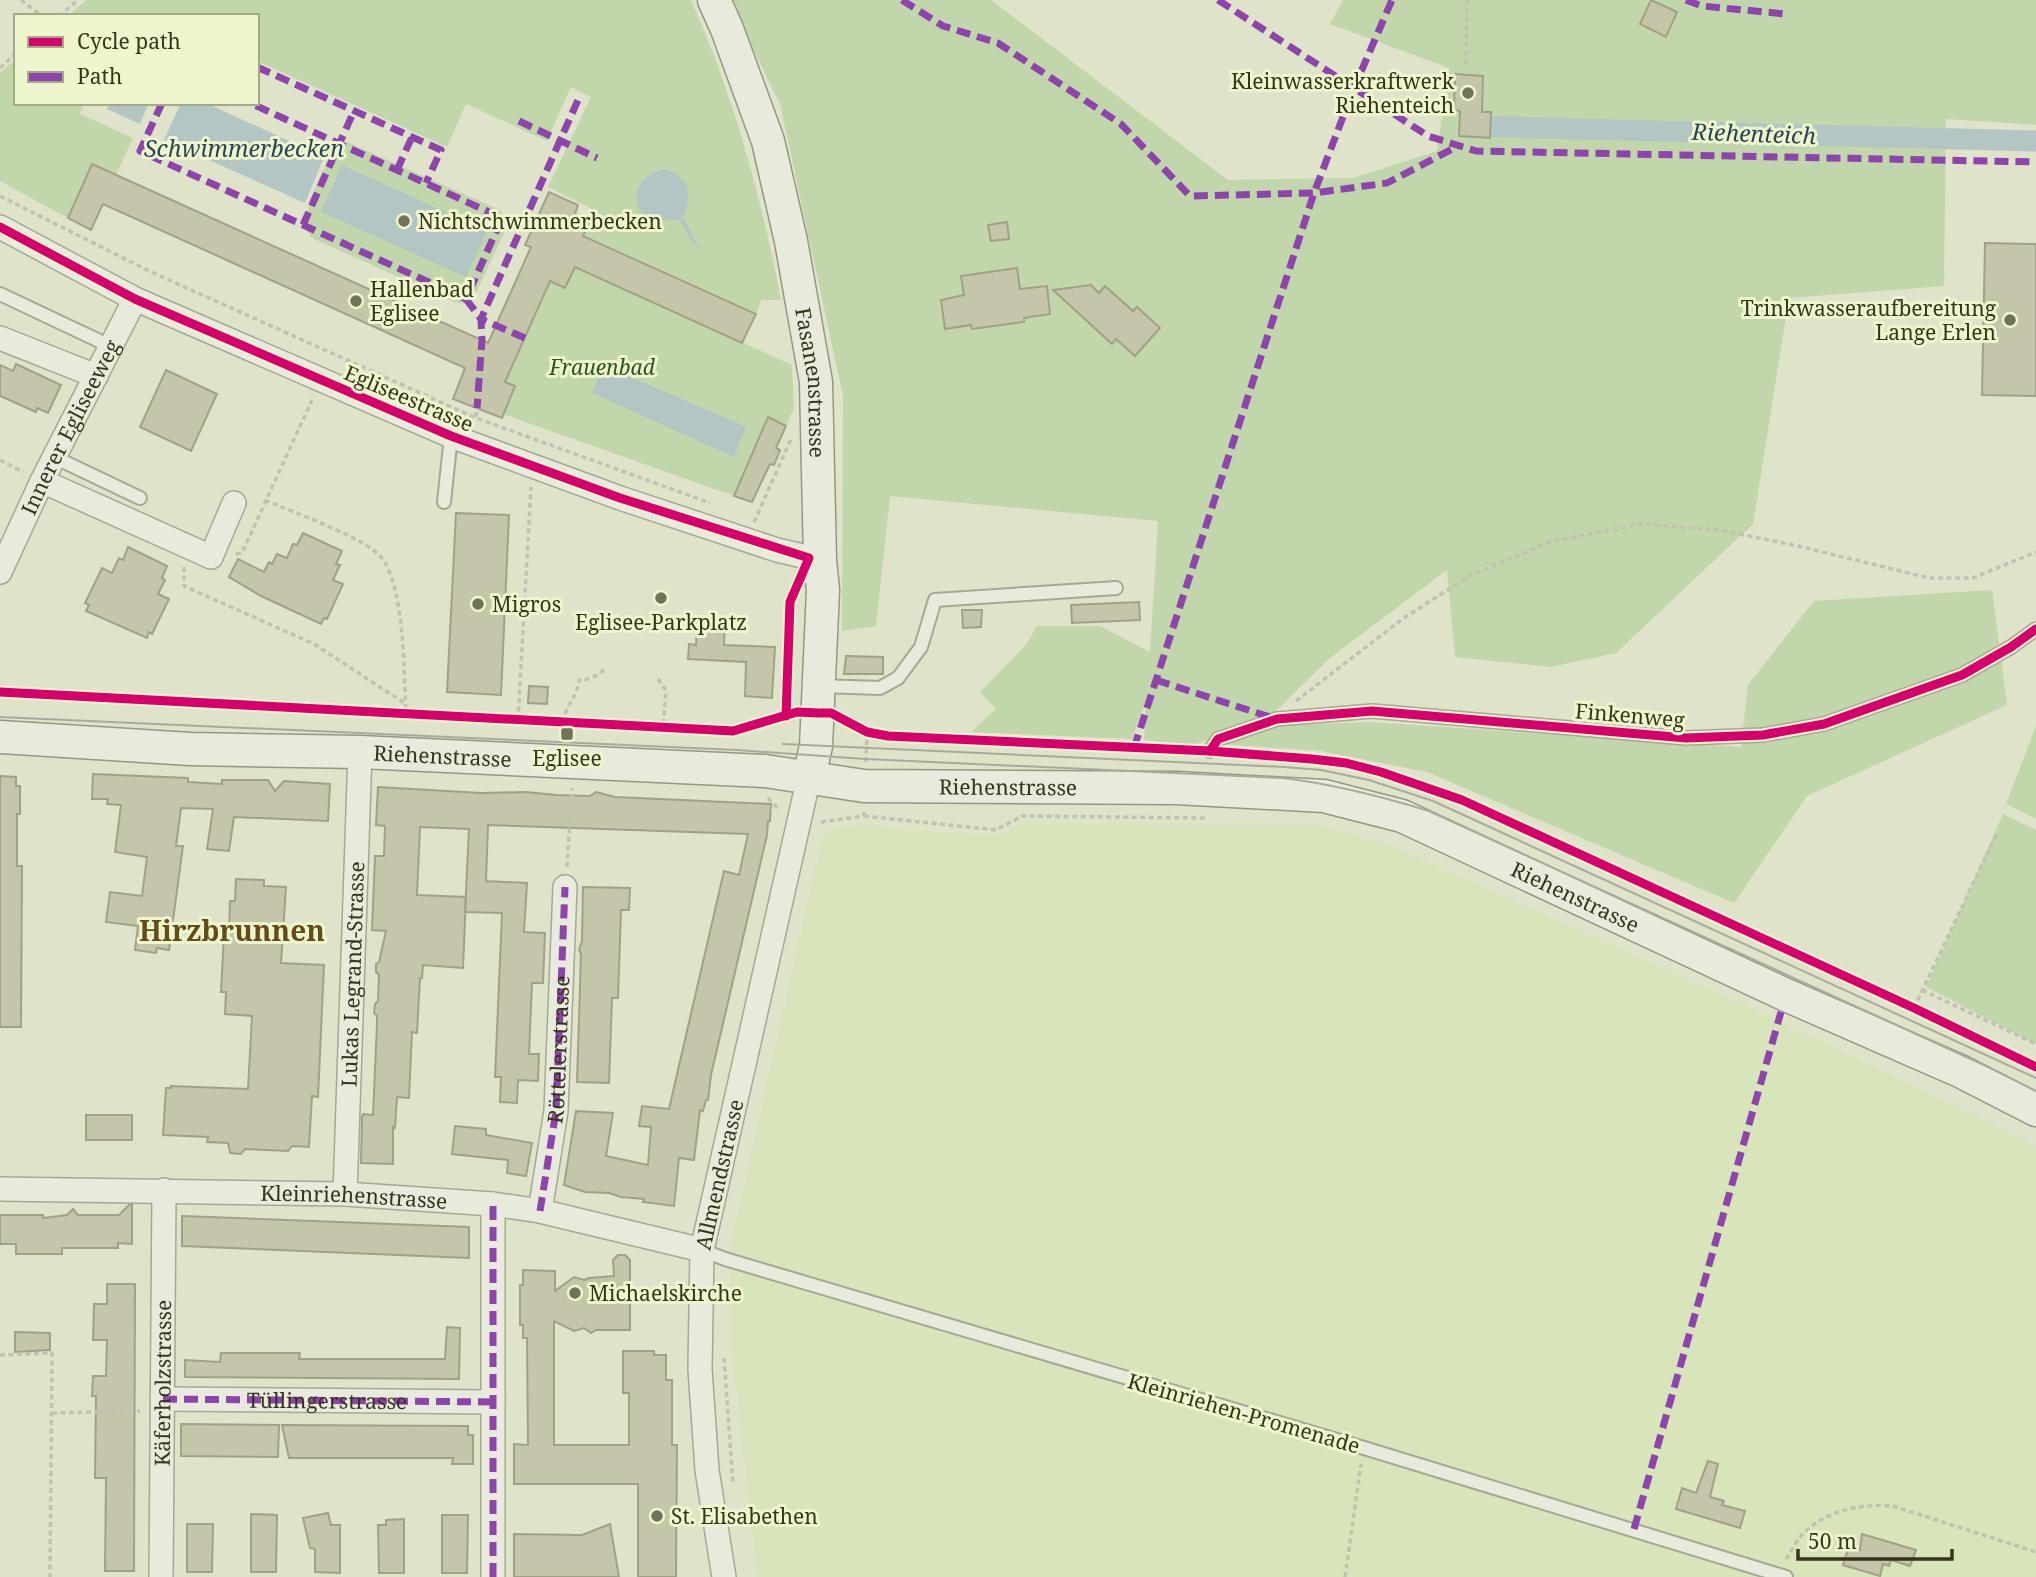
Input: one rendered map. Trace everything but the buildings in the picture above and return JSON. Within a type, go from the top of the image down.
[{"type":"main road","name":"Fasanenstrasse","points":[[713,0],[727,29],[768,141],[792,241],[816,382],[823,590],[816,746],[808,777]]},
{"type":"main road","name":"Riehenstrasse","points":[[0,737],[190,749],[360,752],[765,771],[864,786],[1176,788],[1324,796],[1402,816],[1786,995],[1960,1071],[2036,1110]]},
{"type":"street","name":"Egliseestrasse","points":[[0,227],[135,299],[451,436],[536,468],[748,540],[820,560]]},
{"type":"street","name":"Innerer Egliseeweg","points":[[2,561],[135,299]]},
{"type":"street","points":[[0,338],[96,376]]},
{"type":"street","points":[[42,481],[211,557],[234,503]]},
{"type":"street","name":"Lukas Legrand-Strasse","points":[[345,1194],[360,752]]},
{"type":"street","name":"Allmendstrasse","points":[[724,1577],[707,1470],[700,1369],[702,1250],[808,777]]},
{"type":"street","name":"Röttelerstrasse","points":[[540,1211],[556,1111],[565,887]]},
{"type":"street","name":"Kleinriehenstrasse","points":[[0,1189],[345,1194],[493,1204],[540,1211],[702,1250]]},
{"type":"street","name":"Käferholzstrasse","points":[[161,1577],[164,1190]]},
{"type":"street","points":[[493,1204],[493,1577]]},
{"type":"street","name":"Tüllingerstrasse","points":[[163,1399],[493,1402]]},
{"type":"lane","points":[[0,294],[110,346]]},
{"type":"lane","points":[[444,502],[451,436]]},
{"type":"lane","points":[[54,457],[140,498]]},
{"type":"lane","points":[[820,686],[880,688],[898,678],[922,647],[935,600],[1116,588]]},
{"type":"lane","name":"Finkenweg","points":[[1210,751],[1218,739],[1276,719],[1372,711],[1686,738],[1763,735],[1824,724],[1962,674],[2011,647],[2036,629]]},
{"type":"lane","name":"Kleinriehen-Promenade","points":[[702,1250],[1786,1577]]},
{"type":"path","points":[[21,0],[39,14]]},
{"type":"path","points":[[61,14],[78,0]]},
{"type":"path","points":[[1466,64],[1467,0]]},
{"type":"path","points":[[0,68],[14,56]]},
{"type":"path","points":[[0,196],[149,271],[475,418],[717,506]]},
{"type":"path","points":[[211,557],[242,553],[321,379]]},
{"type":"path","points":[[748,540],[794,432]]},
{"type":"path","points":[[518,720],[529,493],[536,468]]},
{"type":"path","points":[[265,500],[363,543],[380,556],[392,575],[398,598],[406,715]]},
{"type":"path","points":[[1276,719],[1401,620],[1469,576],[1550,542],[1640,524],[1720,530],[1928,578],[1973,578],[2036,552]]},
{"type":"path","points":[[184,544],[184,586],[314,644],[406,704]]},
{"type":"path","points":[[564,723],[565,711],[578,689],[579,680],[603,672],[606,667]]},
{"type":"path","points":[[658,680],[666,691],[663,727]]},
{"type":"path","points":[[0,692],[733,731],[786,716],[787,704]]},
{"type":"path","points":[[843,720],[867,732],[888,736],[1210,751],[1346,763],[1415,782],[1462,800],[2036,1067]]},
{"type":"path","points":[[565,887],[572,785]]},
{"type":"path","points":[[864,816],[996,830],[1022,816],[1217,818]]},
{"type":"path","points":[[1914,1008],[1997,833]]},
{"type":"path","points":[[1922,990],[2036,1044]]},
{"type":"path","points":[[723,1349],[734,1493]]},
{"type":"path","points":[[0,1355],[52,1353],[50,1577]]},
{"type":"path","points":[[52,1413],[145,1411],[163,1399]]},
{"type":"path","points":[[1345,1577],[1364,1448]]},
{"type":"path","points":[[1784,1563],[1804,1532],[1815,1524],[1832,1514],[1877,1505],[1893,1506],[2036,1552]]},
{"type":"green space","points":[[87,0],[691,0],[745,147],[781,300],[761,300],[757,313],[584,235],[592,209],[548,187],[591,97],[571,87],[547,141],[466,104],[447,147],[259,62],[259,14],[70,14]]},
{"type":"green space","points":[[729,0],[991,0],[1228,180],[1353,178],[1437,151],[1449,68],[1330,24],[1343,0],[2036,0],[2036,125],[1946,119],[1944,286],[1789,298],[1753,524],[1616,653],[1551,667],[1455,657],[1447,570],[1330,658],[1274,713],[1194,745],[1144,740],[1146,700],[1132,739],[971,732],[996,709],[980,692],[1026,645],[1037,626],[1100,626],[1150,652],[1158,521],[890,496],[876,626],[842,631],[843,396],[780,104]]},
{"type":"green space","points":[[14,61],[14,105],[83,105],[80,114],[133,138],[116,175],[92,165],[68,218],[0,181],[0,73]]},
{"type":"green space","points":[[347,142],[500,210],[507,219],[506,229],[473,299],[465,304],[454,302],[312,238],[303,225],[309,204],[325,167]]},
{"type":"green space","name":"Frauenbad","points":[[575,267],[792,365],[794,408],[786,426],[768,418],[734,496],[503,414],[514,386],[505,382],[550,281],[565,288]]},
{"type":"green space","points":[[1992,590],[2007,705],[1807,796],[1734,903],[1427,772],[1321,751],[1219,744],[1277,725],[1370,722],[1741,747],[1748,685],[1814,601]]},
{"type":"green space","points":[[2036,726],[2036,819],[2006,804]]},
{"type":"green space","points":[[2003,814],[2036,830],[2036,1044],[1926,987]]},
{"type":"green space","points":[[1016,822],[1319,826],[1390,845],[1775,1019],[2036,1146],[2036,1577],[757,1577],[732,1351],[730,1250],[821,842],[827,831],[868,824],[988,836],[1005,834]]},
{"type":"water","points":[[108,105],[148,105],[140,124],[107,109]]},
{"type":"water","name":"Schwimmerbecken","points":[[180,105],[210,105],[324,157],[305,203],[164,140]]},
{"type":"water","name":"Nichtschwimmerbecken","points":[[342,165],[487,231],[466,277],[321,212]]},
{"type":"water","points":[[665,169],[674,172],[687,185],[688,203],[683,217],[704,251],[692,242],[679,220],[652,219],[638,207],[636,199],[641,183],[647,176]]},
{"type":"water","name":"Frauenbad","points":[[603,365],[746,427],[734,457],[592,393]]},
{"type":"waterway","name":"Riehenteich","points":[[1472,126],[2036,141]]},
{"type":"tram line","points":[[0,717],[737,750],[866,759],[1283,778],[1320,784],[1429,811],[2036,1091]]},
{"type":"tram line","points":[[783,744],[1284,767],[1321,770],[1369,780],[1433,801],[2036,1078]]},
{"type":"marked path","points":[[902,0],[943,26],[998,43],[1121,124],[1190,196],[1314,193],[1387,183],[1458,146]]},
{"type":"marked path","points":[[1218,0],[1428,136],[1476,151],[2036,162]]},
{"type":"marked path","points":[[1134,748],[1314,193],[1354,88],[1392,0]]},
{"type":"marked path","points":[[1686,0],[1702,6],[1786,14]]},
{"type":"marked path","points":[[259,68],[441,150],[426,183]]},
{"type":"marked path","points":[[525,338],[481,319],[578,100]]},
{"type":"marked path","points":[[161,105],[140,151],[466,299],[502,218],[254,105]]},
{"type":"marked path","points":[[303,225],[354,111]]},
{"type":"marked path","points":[[519,121],[597,158]]},
{"type":"marked path","points":[[397,170],[412,137]]},
{"type":"marked path","points":[[466,299],[481,319],[477,408]]},
{"type":"marked path","points":[[1156,680],[1276,719]]},
{"type":"marked path","points":[[540,1211],[556,1111],[565,887]]},
{"type":"marked path","points":[[1634,1529],[1781,1012]]},
{"type":"marked path","points":[[493,1204],[493,1577]]},
{"type":"marked path","points":[[163,1399],[493,1402]]},
{"type":"cycle path","points":[[0,227],[135,299],[451,436],[620,498],[809,558],[790,602],[786,716]]},
{"type":"cycle path","points":[[1210,751],[1218,739],[1277,719],[1372,711],[1686,738],[1763,735],[1824,724],[1962,675],[2036,629]]},
{"type":"cycle path","points":[[0,692],[733,731],[797,712],[831,713],[867,732],[888,736],[1210,751],[1346,763],[1462,800],[2036,1067]]},
{"type":"place","name":"Kleinwasserkraftwerk Riehenteich","points":[[1468,93]]},
{"type":"place","name":"Nichtschwimmerbecken","points":[[404,221]]},
{"type":"place","name":"Hallenbad Eglisee","points":[[356,301]]},
{"type":"place","name":"Trinkwasseraufbereitung Lange Erlen","points":[[2010,320]]},
{"type":"place","name":"Eglisee-Parkplatz","points":[[661,598]]},
{"type":"place","name":"Migros","points":[[478,604]]},
{"type":"place","name":"Eglisee","points":[[567,734]]},
{"type":"place","name":"Michaelskirche","points":[[575,1293]]},
{"type":"place","name":"St. Elisabethen","points":[[657,1516]]},
{"type":"district","name":"Hirzbrunnen","points":[[232,930]]}]
